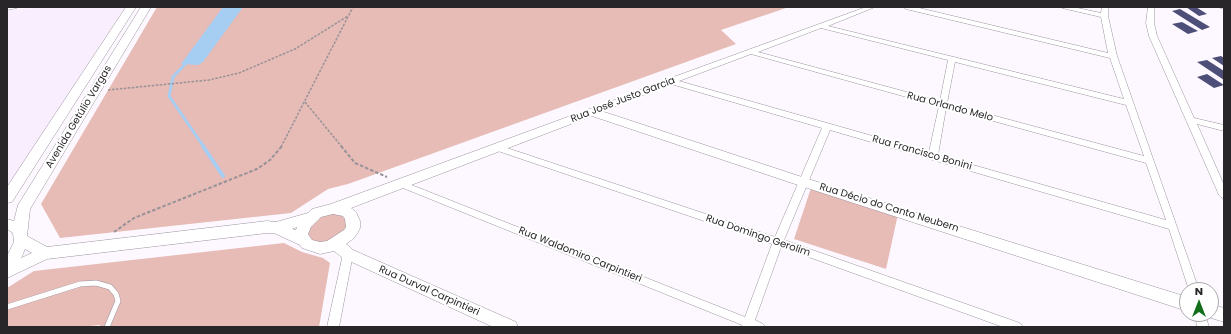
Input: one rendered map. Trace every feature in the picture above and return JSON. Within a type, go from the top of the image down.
[{"type":"street","points":[[7,8],[15,7]]},
{"type":"street","name":"Avenida Getúlio Vargas","points":[[7,198],[131,7]]},
{"type":"street","name":"Avenida Getúlio Vargas","points":[[7,268],[16,254],[21,236],[23,209],[146,7]]},
{"type":"street","name":"Rua José Justo Garcia","points":[[333,209],[498,148],[671,80],[872,7]]},
{"type":"street","points":[[906,7],[1113,56]]},
{"type":"street","points":[[1064,7],[1105,12],[1113,56],[1191,282]]},
{"type":"street","points":[[1151,7],[1150,23],[1153,36],[1191,120],[1220,176],[1224,195]]},
{"type":"street","points":[[820,26],[1129,103]]},
{"type":"street","name":"Rua Orlando Melo","points":[[751,52],[1149,161]]},
{"type":"street","points":[[933,156],[952,58]]},
{"type":"street","name":"Rua Francisco Bonini","points":[[671,80],[827,127],[933,156],[1173,226]]},
{"type":"street","name":"Rua Décio do Canto Neubern","points":[[592,112],[803,182],[1179,301]]},
{"type":"street","points":[[1191,120],[1224,128]]},
{"type":"street","points":[[748,325],[778,242],[827,127]]},
{"type":"street","name":"Rua Domingo Gerolim","points":[[498,148],[778,242],[1017,327]]},
{"type":"street","name":"Rua Waldomiro Carpintieri","points":[[401,184],[748,325],[759,327]]},
{"type":"street","name":"Rua José Justo Garcia","points":[[351,216],[374,193]]},
{"type":"street","points":[[7,272],[45,253],[276,228],[310,218],[321,212],[333,209],[347,212],[351,216],[353,222],[353,228],[343,240],[336,244],[320,248],[313,247],[303,240],[276,228]]},
{"type":"street","points":[[303,240],[301,235],[302,230],[310,218]]},
{"type":"street","points":[[7,224],[14,226],[21,236],[45,253]]},
{"type":"street","name":"Rua Durval Carpintieri","points":[[336,244],[348,254],[510,327]]},
{"type":"street","points":[[333,327],[348,254]]},
{"type":"lane","points":[[7,307],[80,284],[96,283],[110,287],[116,294],[118,301],[107,327]]},
{"type":"path","points":[[114,232],[134,218],[257,169],[270,160],[281,148],[353,7]]},
{"type":"path","points":[[95,91],[209,80],[239,73],[295,49],[349,16]]},
{"type":"path","points":[[305,102],[356,163],[401,184]]},
{"type":"shaded area","points":[[42,7],[125,7],[7,189],[7,11]]},
{"type":"shaded area","points":[[157,7],[789,7],[721,30],[736,44],[348,184],[328,189],[291,213],[60,238],[41,204]]},
{"type":"shaded area","points":[[811,188],[898,214],[886,269],[794,239]]},
{"type":"shaded area","points":[[339,213],[348,222],[344,234],[330,243],[313,244],[305,235],[309,223],[323,214]]},
{"type":"shaded area","points":[[284,243],[302,252],[323,258],[330,263],[319,327],[100,327],[100,325],[80,327],[7,327],[7,288],[34,271]]},
{"type":"water","points":[[223,7],[243,7],[203,62],[198,65],[181,64]]},
{"type":"building","points":[[1186,7],[1196,7],[1207,14],[1199,16]]},
{"type":"building","points":[[1180,9],[1210,27],[1202,30],[1172,11]]},
{"type":"building","points":[[1182,22],[1198,31],[1188,34],[1172,24]]},
{"type":"building","points":[[1221,56],[1224,58],[1224,66],[1212,58]]},
{"type":"building","points":[[1207,60],[1224,71],[1224,80],[1197,62]]},
{"type":"building","points":[[1207,74],[1224,85],[1214,88],[1197,77]]},
{"type":"waterway","points":[[188,61],[173,77],[169,96],[204,147]]},
{"type":"waterway","points":[[203,146],[223,176]]}]
